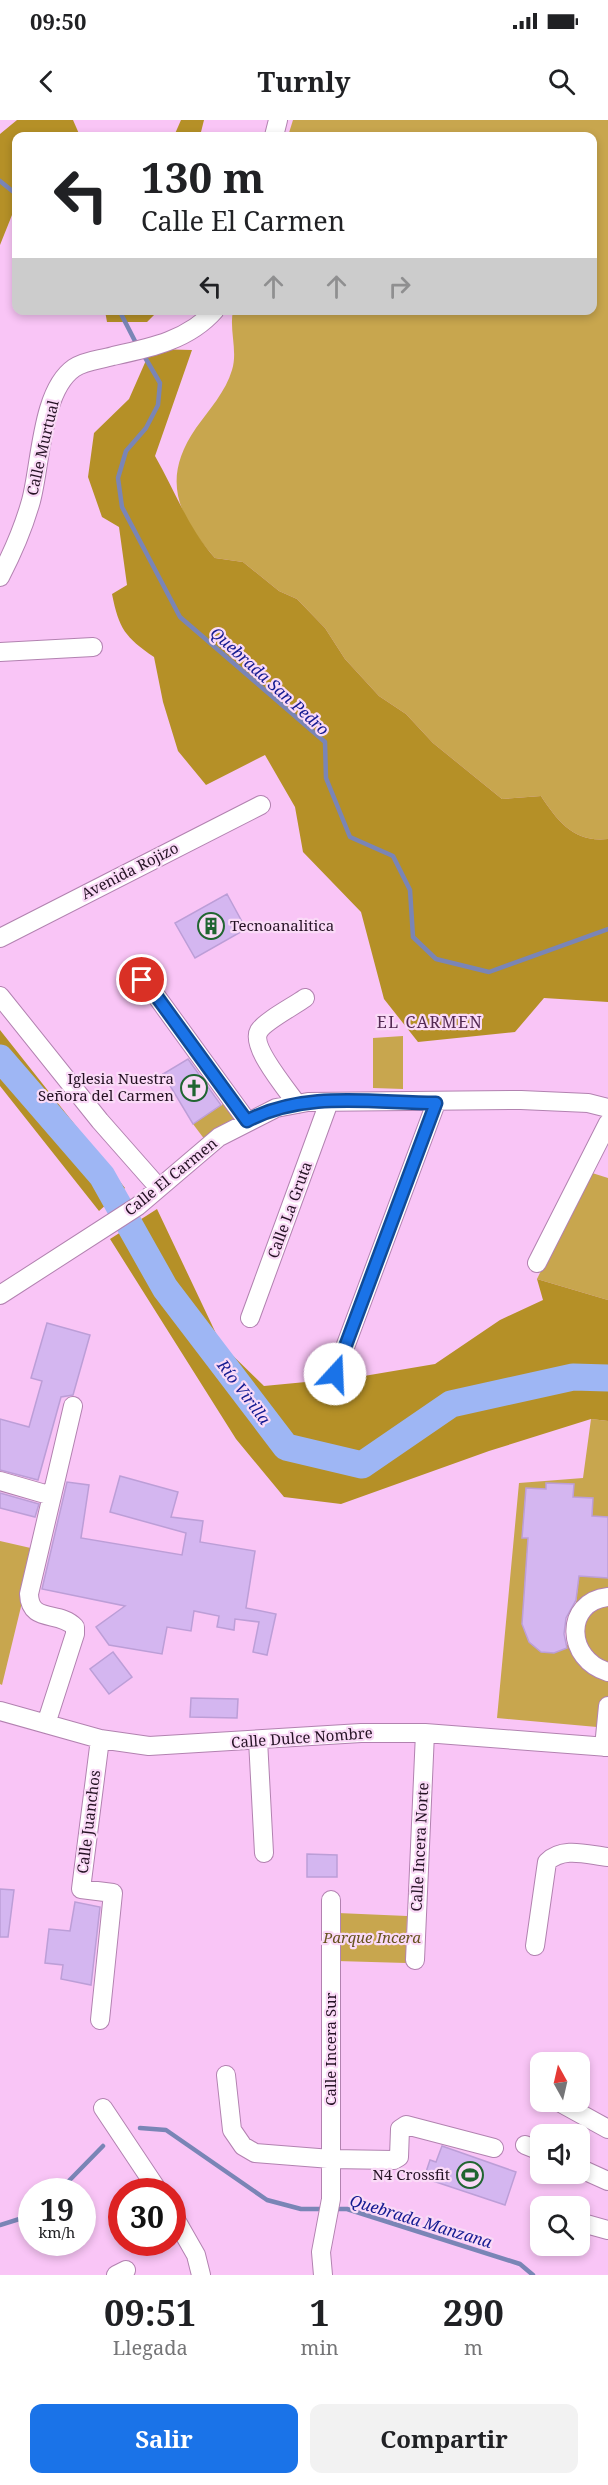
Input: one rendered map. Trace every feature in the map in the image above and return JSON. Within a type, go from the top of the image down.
[{"type":"street","name":"Calle Murtual","points":[[0,577],[31,501],[46,424],[62,379],[74,369],[90,361],[168,343],[204,322],[211,315]]},
{"type":"street","points":[[0,652],[93,648]]},
{"type":"street","name":"Avenida Rojizo","points":[[0,938],[261,805]]},
{"type":"street","points":[[142,980],[157,997],[247,1121]]},
{"type":"street","points":[[0,996],[100,1121],[159,1188]]},
{"type":"street","points":[[297,1104],[259,1049],[257,1036],[261,1028],[306,998]]},
{"type":"street","name":"Calle El Carmen","points":[[0,1295],[138,1206],[219,1137],[276,1108],[330,1102],[436,1103],[520,1100],[588,1103],[608,1108]]},
{"type":"street","name":"Calle La Gruta","points":[[250,1318],[330,1102]]},
{"type":"street","points":[[335,1374],[436,1103]]},
{"type":"street","points":[[537,1263],[608,1123]]},
{"type":"street","points":[[46,1724],[75,1628],[70,1622],[35,1611],[30,1605],[29,1594],[73,1406]]},
{"type":"street","points":[[0,1481],[52,1496]]},
{"type":"street","points":[[608,1597],[591,1603],[582,1612],[575,1636],[578,1648],[585,1659],[595,1667],[608,1672]]},
{"type":"street","points":[[606,1747],[608,1706]]},
{"type":"street","name":"Calle Dulce Nombre","points":[[0,1711],[100,1739],[149,1746],[361,1732],[425,1733],[606,1747]]},
{"type":"street","name":"Calle Incera Norte","points":[[415,1960],[425,1733]]},
{"type":"street","name":"Calle Juanchos","points":[[100,1739],[81,1889],[113,1893],[100,2020]]},
{"type":"street","points":[[258,1740],[264,1853]]},
{"type":"street","points":[[535,1946],[547,1862],[555,1854],[564,1852],[608,1857]]},
{"type":"street","name":"Calle Incera Sur","points":[[323,2275],[321,2252],[323,2230],[331,2199],[332,2159],[331,1900]]},
{"type":"street","points":[[226,2076],[232,2130],[243,2146],[266,2156],[398,2159],[400,2129],[406,2125],[494,2148]]},
{"type":"street","points":[[103,2108],[150,2178]]},
{"type":"street","points":[[577,2112],[608,2129]]},
{"type":"street","points":[[590,2173],[608,2181]]},
{"type":"street","points":[[590,2225],[608,2230]]},
{"type":"street","points":[[186,2237],[196,2255],[201,2275]]},
{"type":"green space","points":[[293,120],[608,120],[608,839],[586,838],[568,829],[541,796],[502,799],[433,743],[406,714],[379,696],[345,659],[325,628],[297,599],[279,591],[243,562],[215,558],[191,527],[183,511],[178,496],[177,480],[185,446],[221,393],[232,370],[234,363],[233,315],[597,315],[597,132],[289,132]]},
{"type":"green space","points":[[403,1036],[403,1089],[373,1088],[373,1038]]},
{"type":"green space","points":[[226,1102],[237,1118],[205,1140],[193,1124]]},
{"type":"green space","points":[[589,1172],[608,1178],[608,1300],[537,1279]]},
{"type":"green space","points":[[591,1419],[608,1421],[608,1517],[592,1516],[593,1499],[573,1497],[573,1484],[547,1483],[546,1489],[526,1488],[522,1537],[528,1538],[522,1624],[541,1652],[555,1652],[562,1649],[572,1639],[579,1576],[608,1578],[608,1728],[497,1718],[519,1483],[583,1478]]},
{"type":"green space","points":[[0,1541],[35,1549],[2,1685],[0,1684]]},
{"type":"green space","name":"Parque Incera","points":[[338,1913],[407,1916],[406,1963],[337,1961]]},
{"type":"shaded area","points":[[17,120],[73,120],[78,132],[12,132],[12,215],[0,245],[0,134]]},
{"type":"shaded area","points":[[181,120],[204,120],[201,132],[176,132]]},
{"type":"shaded area","points":[[106,315],[154,315],[147,322],[107,322]]},
{"type":"shaded area","points":[[151,349],[192,350],[155,456],[189,522],[215,558],[243,562],[279,591],[297,599],[325,628],[345,659],[379,696],[406,714],[433,743],[502,799],[541,796],[569,829],[586,838],[608,839],[608,1002],[544,998],[515,1032],[418,1042],[384,999],[361,912],[303,852],[295,807],[265,755],[206,785],[178,751],[163,702],[154,657],[130,638],[117,616],[112,594],[127,585],[119,527],[102,517],[88,477],[94,433],[129,399]]},
{"type":"shaded area","points":[[0,1030],[125,1188],[99,1211],[0,1086]]},
{"type":"shaded area","points":[[157,1209],[221,1344],[264,1386],[358,1377],[435,1364],[500,1320],[543,1300],[537,1279],[608,1300],[608,1421],[591,1419],[489,1451],[341,1504],[284,1497],[236,1439],[110,1239]]},
{"type":"building","name":"Tecnoanalitica","points":[[227,894],[246,929],[195,958],[175,923]]},
{"type":"building","name":"Iglesia Nuestra Señora del Carmen","points":[[188,1059],[221,1105],[193,1124],[163,1074]]},
{"type":"building","points":[[47,1323],[90,1335],[73,1395],[61,1397],[38,1480],[0,1470],[0,1419],[29,1427],[42,1381],[31,1378]]},
{"type":"building","points":[[120,1476],[178,1492],[171,1517],[203,1521],[200,1542],[255,1551],[246,1608],[276,1614],[267,1655],[253,1652],[259,1622],[235,1619],[234,1630],[217,1627],[219,1616],[194,1611],[191,1631],[167,1627],[162,1654],[109,1645],[96,1627],[125,1606],[42,1589],[67,1482],[89,1485],[81,1538],[182,1555],[186,1533],[110,1512]]},
{"type":"building","points":[[546,1483],[574,1484],[573,1497],[593,1498],[592,1516],[608,1517],[608,1578],[579,1576],[576,1600],[566,1618],[564,1634],[567,1648],[554,1653],[541,1652],[529,1642],[522,1624],[528,1538],[522,1538],[526,1488],[546,1489]]},
{"type":"building","points":[[0,1493],[39,1504],[35,1517],[0,1508]]},
{"type":"building","points":[[113,1652],[132,1677],[109,1694],[90,1669]]},
{"type":"building","points":[[191,1698],[238,1699],[237,1718],[190,1717]]},
{"type":"building","points":[[307,1854],[337,1855],[337,1877],[307,1877]]},
{"type":"building","points":[[0,1889],[14,1890],[8,1937],[0,1937]]},
{"type":"building","points":[[75,1902],[100,1907],[91,1985],[61,1979],[63,1965],[45,1963],[49,1929],[70,1931]]},
{"type":"building","name":"N4 Crossfit","points":[[442,2146],[516,2172],[505,2205],[424,2178],[430,2160],[436,2162]]},
{"type":"waterway","name":"Quebrada San Pedro","points":[[0,181],[12,191]]},
{"type":"waterway","name":"Quebrada San Pedro","points":[[122,315],[137,345]]},
{"type":"waterway","name":"Quebrada San Pedro","points":[[143,354],[160,383],[158,405],[146,428],[126,451],[118,478],[122,507],[180,617],[325,742],[326,778],[350,837],[393,856],[410,890],[413,937],[436,959],[489,972],[608,929]]},
{"type":"waterway","name":"Río Virilla","points":[[0,1058],[102,1176],[165,1288],[286,1447],[362,1465],[451,1404],[573,1377],[608,1378]]},
{"type":"waterway","name":"Quebrada Manzana","points":[[140,2128],[166,2130],[267,2200],[301,2209],[324,2209]]},
{"type":"waterway","name":"Quebrada Manzana","points":[[72,2178],[103,2146]]},
{"type":"waterway","name":"Quebrada Manzana","points":[[332,2209],[347,2209],[520,2264],[533,2275]]},
{"type":"waterway","name":"Quebrada Manzana","points":[[0,2225],[18,2219]]},
{"type":"place","name":"Tecnoanalitica","points":[[211,926]]},
{"type":"place","name":"Iglesia Nuestra Señora del Carmen","points":[[194,1088]]},
{"type":"place","name":"N4 Crossfit","points":[[470,2175]]},
{"type":"district","name":"EL CARMEN","points":[[430,1022]]},
{"type":"route","points":[[142,980],[157,997],[247,1121],[276,1108],[308,1102],[436,1103],[335,1374]]}]
